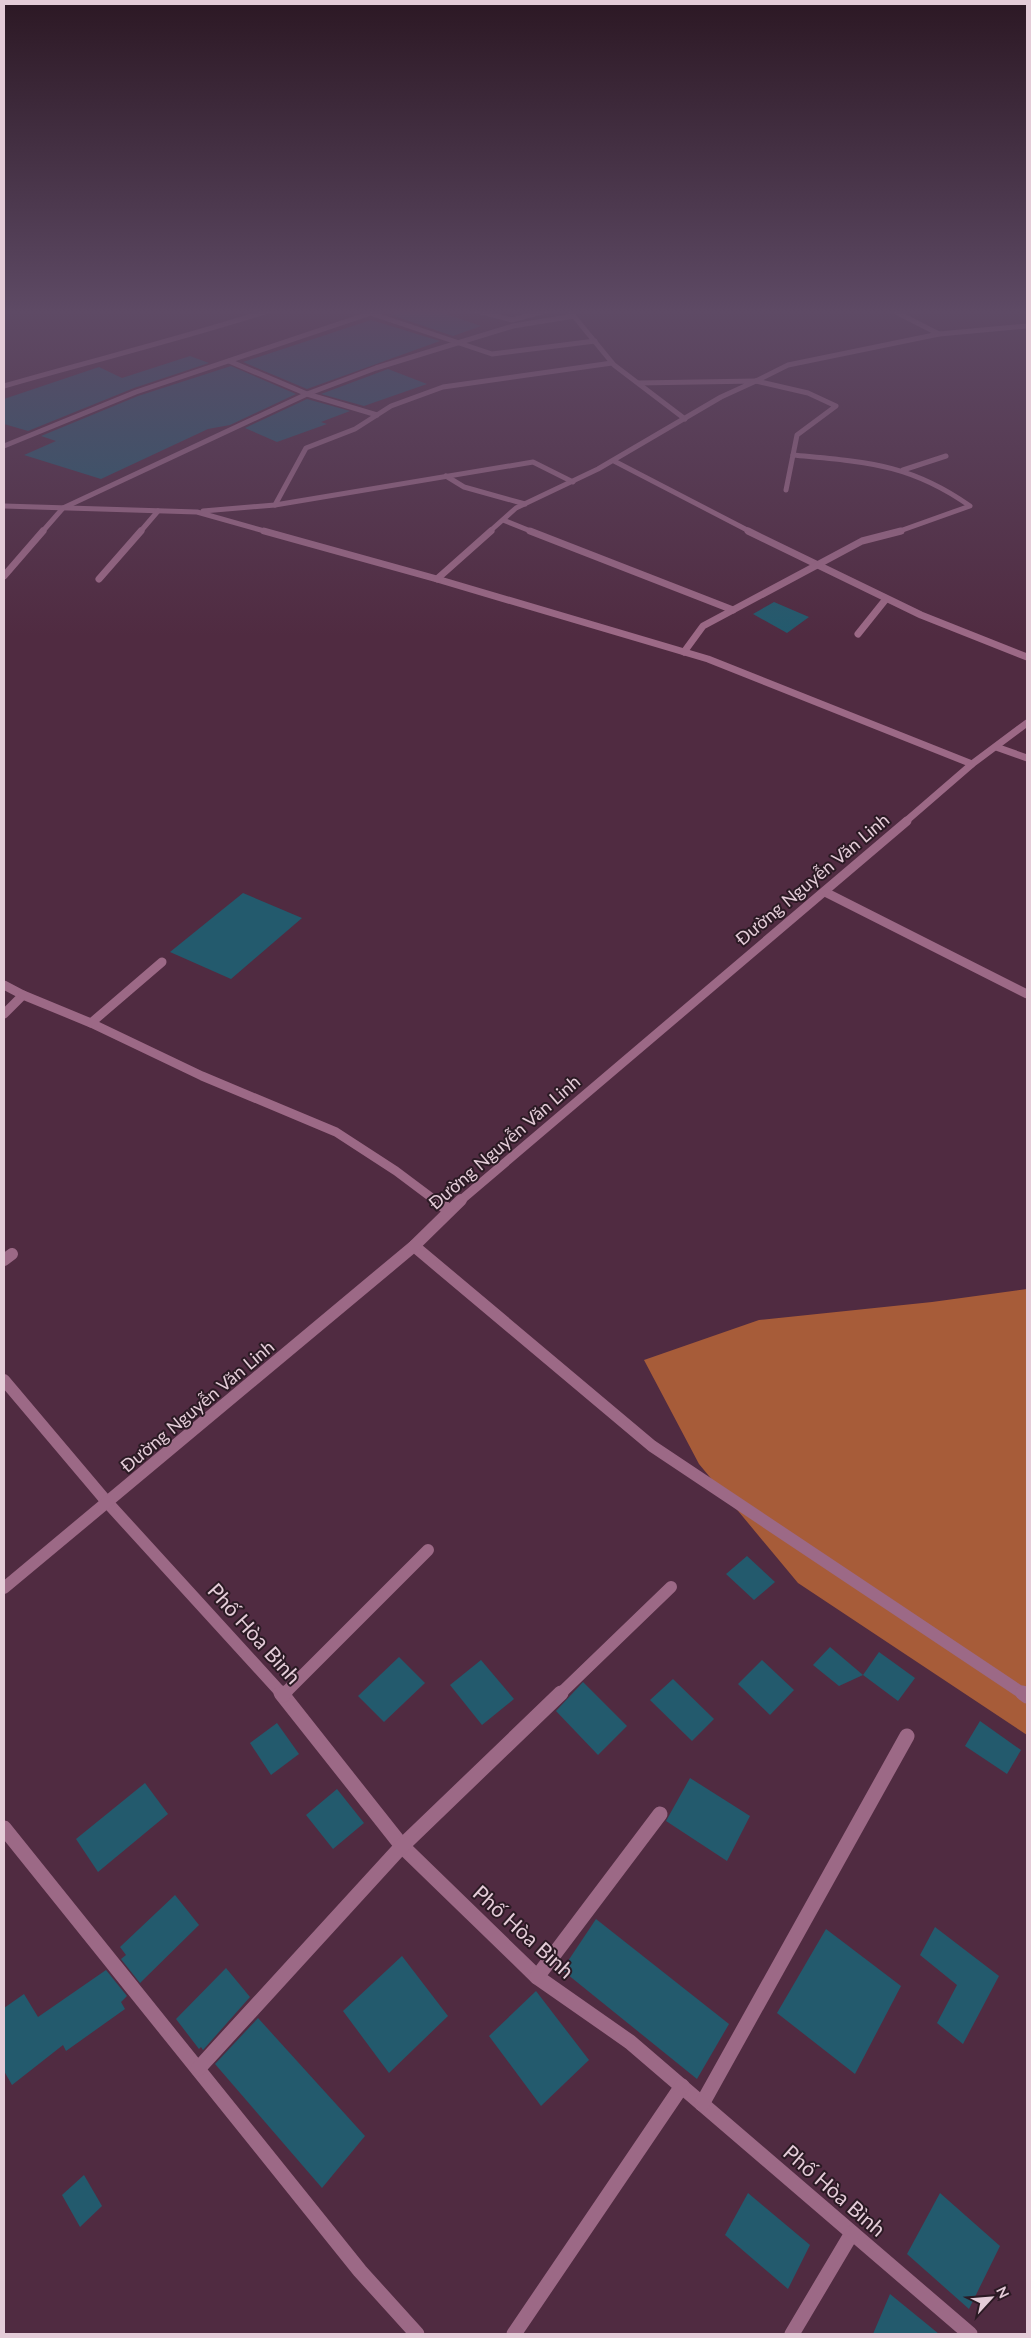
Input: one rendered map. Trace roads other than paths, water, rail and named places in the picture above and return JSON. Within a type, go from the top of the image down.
[{"type":"street","points":[[4,446],[68,418]]},
{"type":"street","points":[[4,576],[63,508],[255,418]]},
{"type":"street","points":[[275,505],[306,448],[355,429],[372,418]]},
{"type":"street","points":[[786,490],[798,435],[822,418]]},
{"type":"street","points":[[437,579],[516,508],[614,460],[685,419]]},
{"type":"street","points":[[684,652],[703,626],[862,541],[912,528],[970,506],[938,484],[903,470],[867,462],[793,455]]},
{"type":"street","points":[[903,470],[946,456]]},
{"type":"street","points":[[614,460],[886,599],[980,640],[1027,657]]},
{"type":"street","points":[[4,506],[197,512],[275,505],[533,462],[572,482]]},
{"type":"street","points":[[446,476],[464,487],[525,504]]},
{"type":"street","points":[[99,579],[158,511]]},
{"type":"street","points":[[197,512],[437,579],[708,659],[972,764]]},
{"type":"street","points":[[503,520],[734,610]]},
{"type":"street","points":[[858,634],[886,599]]},
{"type":"street","name":"Đường Nguyễn Văn Linh","points":[[4,1588],[414,1246],[449,1210],[708,988],[825,892],[972,764],[1027,723]]},
{"type":"street","points":[[996,747],[1027,758]]},
{"type":"street","points":[[825,892],[1027,994]]},
{"type":"street","points":[[90,1023],[162,962]]},
{"type":"street","points":[[4,985],[202,1076],[336,1132],[396,1171],[449,1210]]},
{"type":"street","points":[[4,1014],[23,995]]},
{"type":"street","points":[[414,1246],[652,1446],[1027,1696]]},
{"type":"street","name":"Phố Hòa Bình","points":[[4,1380],[107,1502],[282,1695],[402,1846],[537,1977],[630,2042],[970,2334]]},
{"type":"street","points":[[282,1695],[428,1550]]},
{"type":"street","points":[[198,2069],[402,1846],[672,1587]]},
{"type":"street","points":[[702,2104],[907,1736]]},
{"type":"street","points":[[537,1977],[660,1814]]},
{"type":"street","points":[[4,1828],[360,2271],[417,2334]]},
{"type":"street","points":[[514,2334],[682,2086]]},
{"type":"street","points":[[792,2334],[852,2232]]}]
